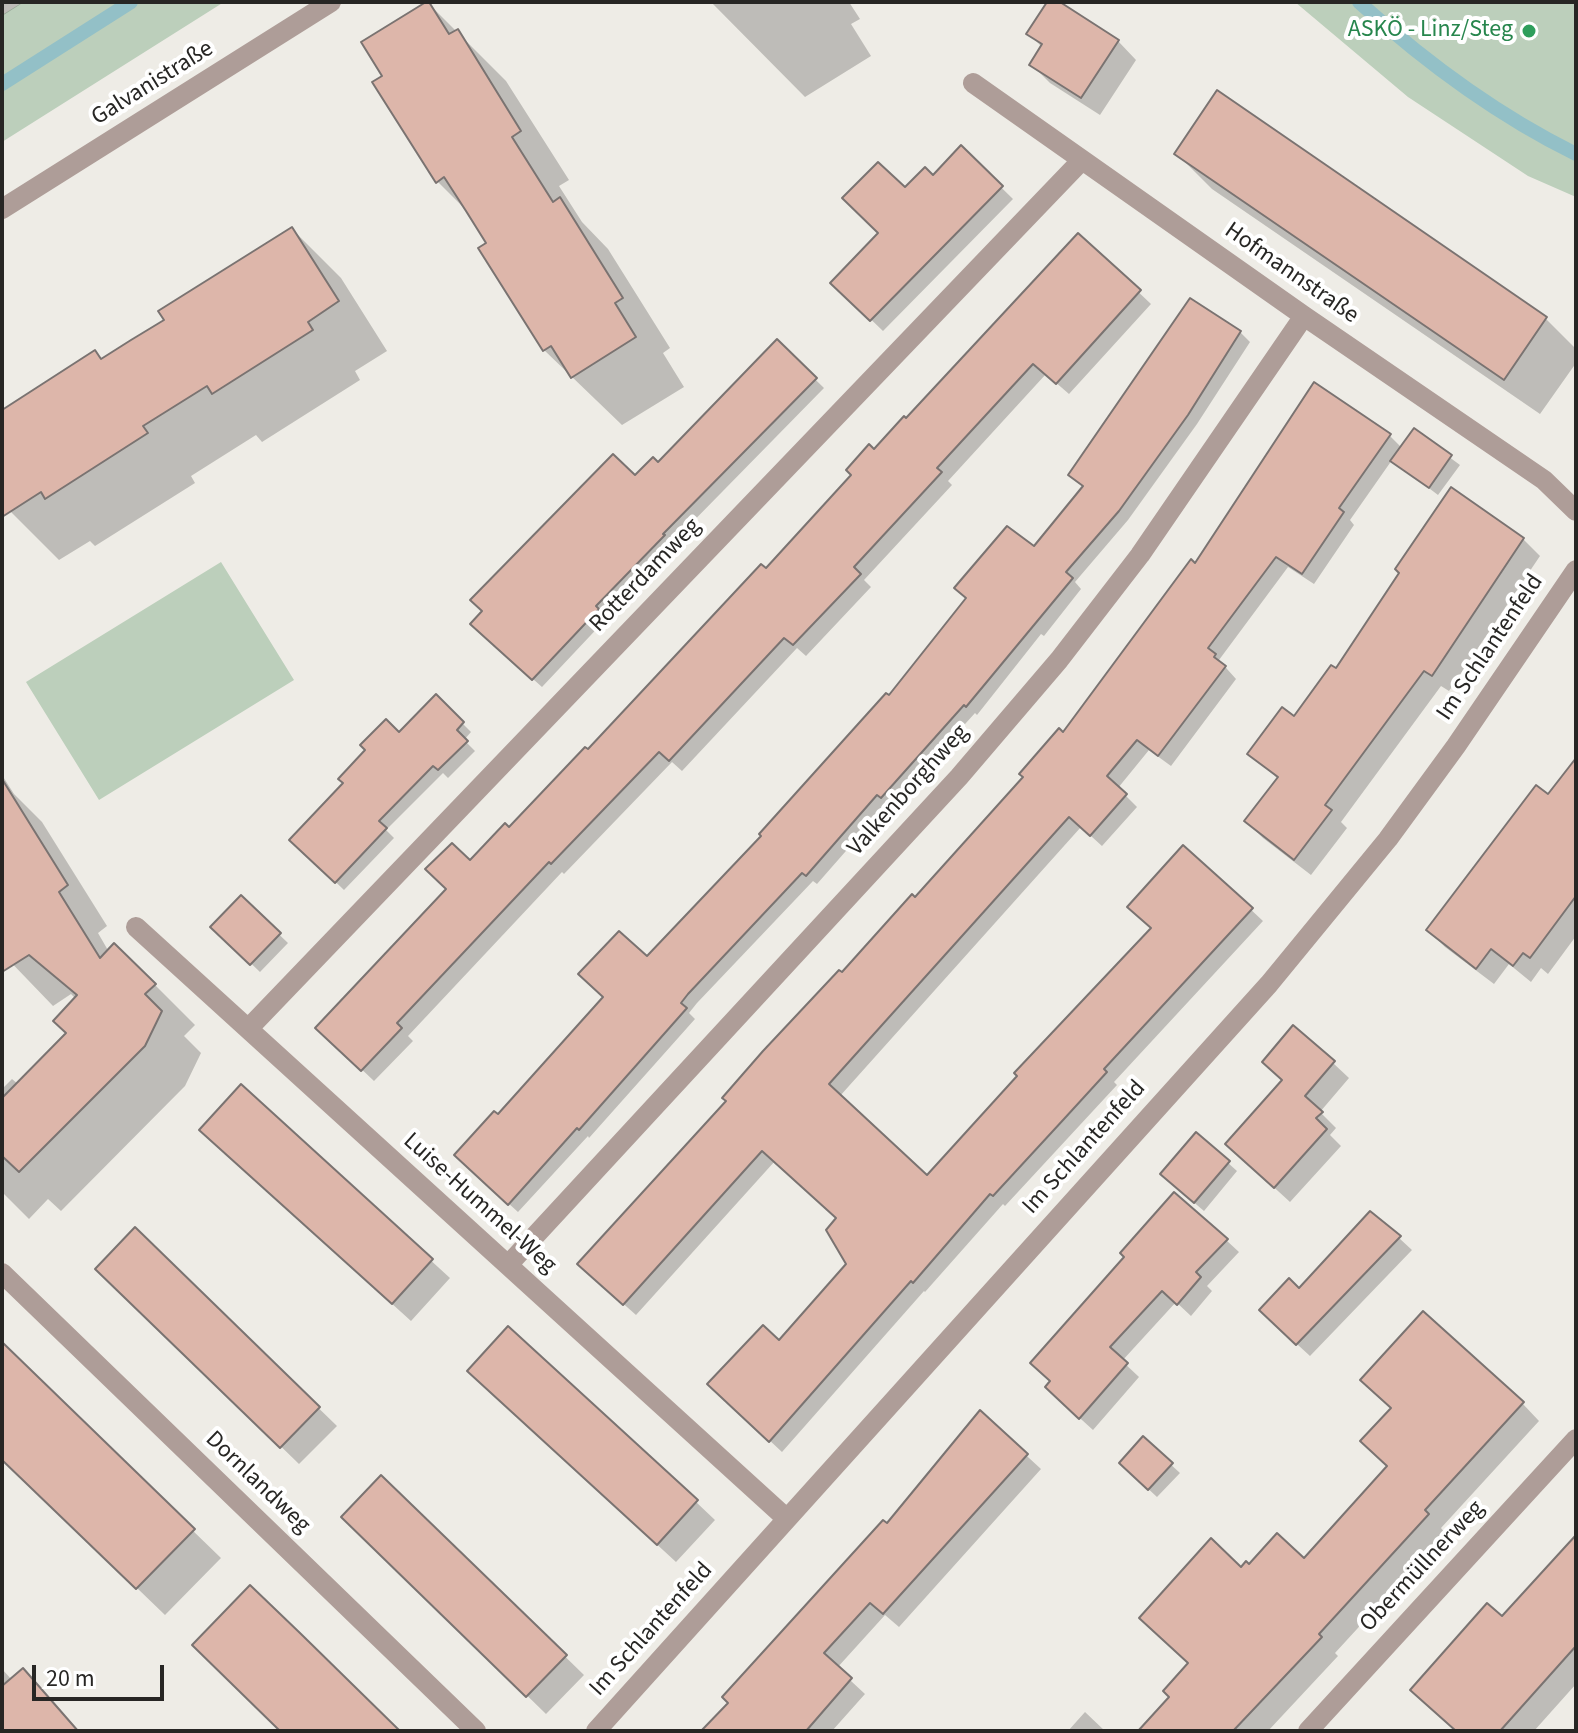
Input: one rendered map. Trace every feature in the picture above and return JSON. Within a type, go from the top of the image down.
[{"type":"street","name":"Galvanistraße","points":[[2,209],[331,2]]},
{"type":"street","name":"Hofmannstraße","points":[[973,83],[1544,480],[1576,511]]},
{"type":"street","name":"Rotterdamweg","points":[[248,1029],[1082,160]]},
{"type":"street","name":"Valkenborghweg","points":[[508,1265],[959,777],[1059,660],[1140,555],[1304,316]]},
{"type":"street","name":"Im Schlantenfeld","points":[[596,1731],[1269,984],[1388,839],[1456,746],[1576,570]]},
{"type":"street","name":"Luise-Hummel-Weg","points":[[136,927],[787,1519]]},
{"type":"street","name":"Dornlandweg","points":[[2,1273],[476,1731]]},
{"type":"street","name":"Obermüllnerweg","points":[[1308,1731],[1576,1439]]},
{"type":"green space","points":[[23,2],[224,2],[2,142],[2,15]]},
{"type":"green space","points":[[1295,2],[1576,2],[1576,197],[1528,176],[1408,97]]},
{"type":"green space","points":[[221,562],[294,680],[99,800],[26,682]]},
{"type":"building","points":[[429,2],[449,34],[458,29],[521,131],[512,137],[553,202],[560,197],[623,298],[615,303],[636,337],[571,378],[551,346],[543,351],[478,248],[486,243],[466,211],[444,177],[436,183],[372,82],[382,76],[361,42]]},
{"type":"building","points":[[1047,2],[1060,2],[1119,40],[1081,98],[1029,65],[1042,44],[1026,34]]},
{"type":"building","points":[[1217,90],[1547,317],[1504,380],[1174,154]]},
{"type":"building","points":[[961,145],[1003,186],[870,321],[830,283],[878,233],[842,198],[878,162],[905,187],[925,167],[933,175]]},
{"type":"building","points":[[292,227],[339,301],[308,322],[313,330],[212,394],[207,386],[143,426],[148,433],[45,499],[41,492],[2,517],[2,410],[95,350],[101,359],[164,320],[158,311]]},
{"type":"building","points":[[1078,233],[1141,290],[1056,384],[1033,364],[937,468],[942,472],[854,567],[861,574],[793,645],[784,638],[669,761],[659,752],[551,864],[549,862],[397,1023],[402,1028],[361,1071],[315,1028],[446,889],[425,869],[452,843],[470,860],[505,823],[509,827],[585,747],[588,749],[761,564],[766,568],[851,475],[846,470],[869,444],[874,449],[904,416],[906,418]]},
{"type":"building","points":[[1190,298],[1241,331],[1188,415],[1119,511],[1066,572],[1073,578],[966,707],[964,705],[881,798],[877,795],[806,876],[802,873],[688,994],[681,1003],[687,1008],[508,1205],[454,1155],[494,1111],[498,1114],[603,997],[578,974],[619,931],[647,956],[761,836],[759,834],[886,693],[889,695],[966,598],[954,588],[1007,526],[1034,546],[1083,486],[1068,475]]},
{"type":"building","points":[[777,339],[817,378],[663,534],[596,606],[599,609],[532,680],[470,624],[482,611],[470,600],[613,454],[635,475],[653,457],[658,462]]},
{"type":"building","points":[[1314,382],[1391,434],[1339,508],[1344,512],[1302,574],[1276,557],[1208,648],[1226,666],[1158,756],[1137,740],[1107,776],[1127,794],[1090,836],[1069,817],[829,1084],[927,1175],[1017,1076],[1014,1073],[1151,928],[1127,907],[1183,845],[1253,908],[1104,1069],[1107,1072],[1064,1119],[993,1196],[990,1194],[913,1283],[911,1281],[769,1442],[707,1384],[763,1325],[779,1340],[846,1264],[826,1230],[836,1218],[762,1151],[623,1305],[577,1264],[726,1101],[722,1098],[763,1051],[839,970],[842,972],[912,894],[915,897],[1023,777],[1019,774],[1059,728],[1063,732],[1191,559],[1195,563]]},
{"type":"building","points":[[1414,428],[1452,455],[1429,488],[1390,461]]},
{"type":"building","points":[[1451,487],[1524,538],[1432,676],[1424,671],[1325,805],[1332,810],[1294,860],[1244,821],[1278,777],[1247,754],[1282,707],[1294,716],[1331,665],[1336,668],[1399,573],[1395,569]]},
{"type":"building","points":[[436,694],[464,722],[457,730],[468,741],[438,770],[433,766],[379,821],[387,828],[335,883],[289,840],[343,783],[338,779],[365,750],[360,745],[386,719],[399,732]]},
{"type":"building","points":[[1576,758],[1576,896],[1530,958],[1523,953],[1513,966],[1491,949],[1476,969],[1426,930],[1536,785],[1548,794]]},
{"type":"building","points":[[2,779],[68,885],[59,892],[100,958],[114,943],[156,984],[145,994],[162,1011],[145,1046],[19,1172],[2,1156],[2,1098],[66,1033],[53,1021],[77,995],[29,955],[2,972]]},
{"type":"building","points":[[241,895],[281,933],[250,965],[210,927]]},
{"type":"building","points":[[1293,1025],[1335,1061],[1305,1096],[1323,1112],[1316,1118],[1327,1129],[1274,1188],[1225,1144],[1282,1080],[1262,1062]]},
{"type":"building","points":[[241,1084],[433,1259],[392,1304],[199,1130]]},
{"type":"building","points":[[1196,1132],[1230,1161],[1194,1203],[1160,1174]]},
{"type":"building","points":[[1174,1192],[1228,1239],[1196,1272],[1201,1277],[1177,1305],[1162,1291],[1110,1347],[1128,1363],[1079,1419],[1045,1387],[1050,1381],[1030,1363],[1124,1257],[1120,1253]]},
{"type":"building","points":[[1370,1211],[1401,1236],[1296,1345],[1259,1310],[1289,1278],[1299,1288]]},
{"type":"building","points":[[135,1227],[320,1407],[280,1448],[95,1269]]},
{"type":"building","points":[[1423,1311],[1524,1402],[1425,1510],[1429,1514],[1319,1634],[1322,1637],[1233,1731],[1138,1731],[1169,1697],[1163,1691],[1188,1663],[1139,1618],[1211,1538],[1241,1567],[1246,1561],[1249,1564],[1277,1533],[1304,1558],[1387,1466],[1360,1441],[1391,1408],[1360,1380]]},
{"type":"building","points":[[508,1326],[698,1500],[657,1545],[467,1371]]},
{"type":"building","points":[[2,1342],[195,1529],[136,1589],[2,1460]]},
{"type":"building","points":[[980,1410],[1028,1454],[883,1614],[870,1603],[824,1653],[852,1678],[806,1731],[701,1731],[728,1703],[722,1697],[883,1520],[887,1523]]},
{"type":"building","points":[[1143,1436],[1173,1463],[1148,1490],[1119,1463]]},
{"type":"building","points":[[381,1475],[567,1655],[526,1697],[341,1517]]},
{"type":"building","points":[[1576,1535],[1576,1646],[1500,1731],[1456,1731],[1410,1690],[1487,1603],[1502,1616]]},
{"type":"building","points":[[250,1585],[400,1731],[280,1731],[192,1645]]},
{"type":"building","points":[[23,1668],[78,1731],[2,1731],[2,1686]]},
{"type":"waterway","points":[[2,84],[131,2]]},
{"type":"waterway","points":[[1359,2],[1462,86],[1576,154]]},
{"type":"place","name":"ASKÖ - Linz/Steg","points":[[1529,31]]}]
